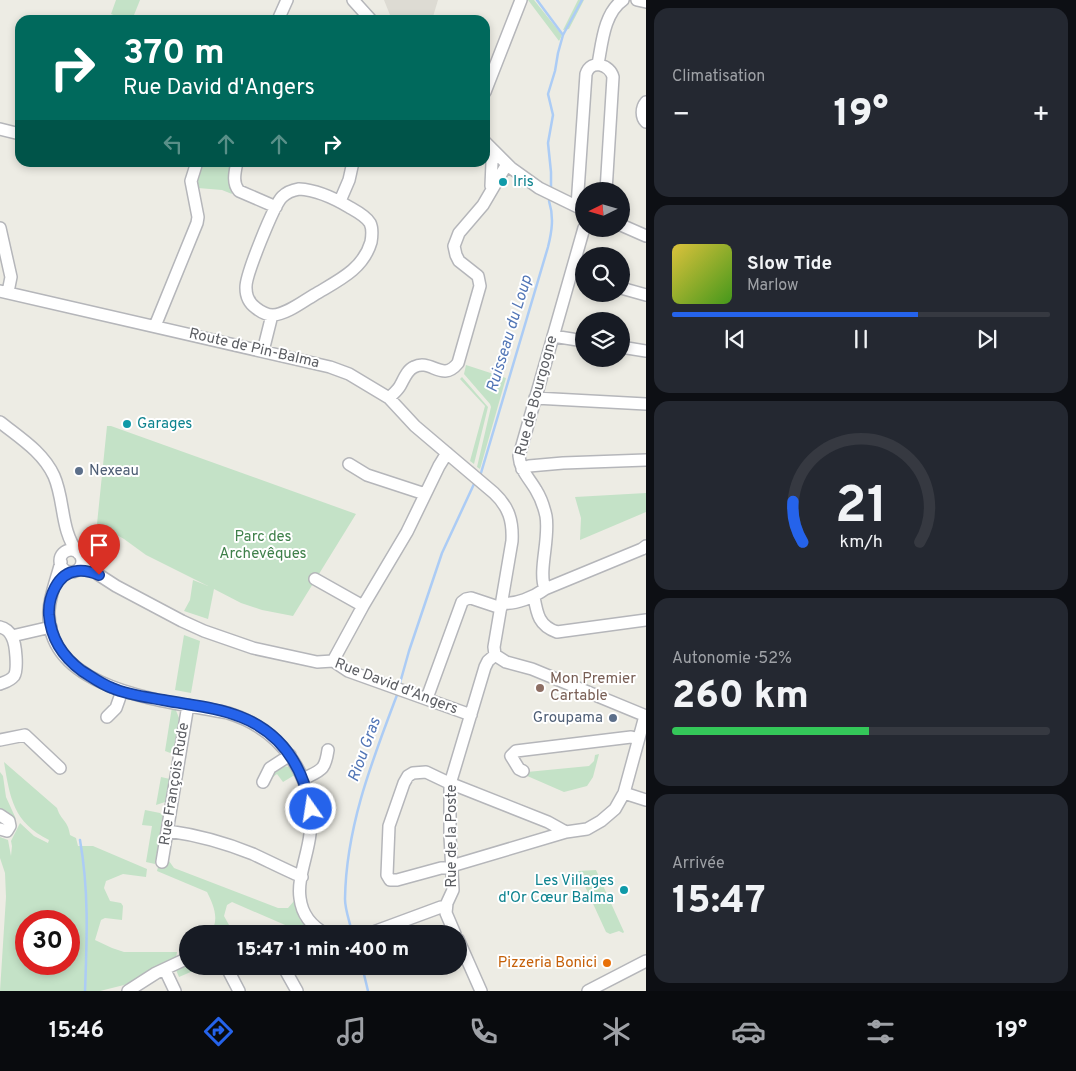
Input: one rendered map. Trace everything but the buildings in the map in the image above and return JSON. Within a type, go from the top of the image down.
[{"type":"street","points":[[280,15],[287,0]]},
{"type":"street","points":[[353,0],[366,15]]},
{"type":"street","points":[[359,0],[372,15]]},
{"type":"street","points":[[490,79],[521,0]]},
{"type":"street","points":[[598,64],[608,20],[618,3],[623,0]]},
{"type":"street","points":[[637,0],[646,2]]},
{"type":"street","points":[[583,182],[586,74],[589,67],[598,64],[609,69],[614,77],[607,182]]},
{"type":"street","points":[[646,102],[642,109],[642,115],[646,122]]},
{"type":"street","points":[[0,129],[15,132]]},
{"type":"street","points":[[490,147],[508,164],[551,195],[575,204]]},
{"type":"street","points":[[491,190],[492,162],[496,154]]},
{"type":"street","points":[[389,398],[412,368],[422,365],[443,372],[452,369],[458,363],[480,286],[478,276],[456,256],[454,246],[459,233],[483,205],[508,164]]},
{"type":"street","points":[[155,326],[197,223],[198,217],[191,181],[195,167]]},
{"type":"street","points":[[235,167],[234,178],[236,188],[276,207]]},
{"type":"street","points":[[340,201],[349,180],[352,167]]},
{"type":"street","points":[[299,189],[306,190],[340,201],[358,212],[370,223],[372,238],[365,256],[346,276],[285,311],[268,314],[251,303],[247,297],[246,283],[276,207],[281,197],[287,193],[299,189]]},
{"type":"street","points":[[630,222],[646,229]]},
{"type":"street","points":[[0,228],[11,277],[4,292]]},
{"type":"street","points":[[630,229],[646,236]]},
{"type":"street","name":"Rue de Bourgogne","points":[[545,590],[543,583],[547,544],[546,516],[538,494],[519,462],[520,449],[581,238]]},
{"type":"street","points":[[630,291],[646,295]]},
{"type":"street","name":"Route de Pin-Balma","points":[[4,292],[340,370],[389,398],[405,417],[501,500],[508,509],[512,520],[512,541],[494,647],[495,655]]},
{"type":"street","points":[[259,350],[268,314]]},
{"type":"street","points":[[553,336],[575,340]]},
{"type":"street","points":[[630,348],[646,351]]},
{"type":"street","points":[[535,398],[646,404]]},
{"type":"street","name":"Rue David d'Angers","points":[[0,422],[44,460],[54,477],[67,533],[80,555],[99,575]]},
{"type":"street","points":[[333,661],[407,532],[447,454]]},
{"type":"street","points":[[522,469],[529,466],[563,463],[646,460]]},
{"type":"street","points":[[349,464],[367,475],[425,494]]},
{"type":"street","name":"Rue David d'Angers","points":[[51,627],[49,610],[62,559],[61,509]]},
{"type":"street","points":[[427,698],[462,602],[466,599],[502,601],[534,597],[545,590],[646,546]]},
{"type":"street","points":[[54,588],[61,579],[74,571],[81,565],[80,555],[75,551],[68,551],[62,559],[64,569],[74,571]]},
{"type":"street","name":"Rue David d'Angers","points":[[74,571],[84,571],[99,575],[143,601],[204,631],[252,648],[317,662],[333,661],[348,671],[471,715]]},
{"type":"street","points":[[315,579],[363,606]]},
{"type":"street","points":[[534,597],[536,611],[541,622],[546,627],[557,632],[646,620]]},
{"type":"street","points":[[0,627],[12,636],[17,665],[15,674],[9,681],[0,684]]},
{"type":"street","points":[[12,636],[51,627],[56,643],[66,657],[74,665],[95,679],[122,691],[228,712],[253,722],[278,741],[298,766],[308,794],[311,820],[310,834],[299,889],[304,915],[314,925]]},
{"type":"street","points":[[495,655],[506,662],[532,670],[645,716],[624,793],[614,809],[601,821],[586,829],[566,832],[452,866],[397,880],[390,880],[387,874],[389,826],[408,776],[413,773],[426,772],[450,784],[548,822],[566,832]]},
{"type":"street","name":"Rue de la Poste","points":[[451,925],[446,908],[453,890],[450,784],[487,663],[495,655]]},
{"type":"street","points":[[107,717],[116,708],[122,691]]},
{"type":"street","name":"Rue François Rude","points":[[162,862],[188,705]]},
{"type":"street","points":[[0,740],[25,735],[60,768]]},
{"type":"street","points":[[523,772],[519,769],[512,756],[516,752],[631,737],[638,739]]},
{"type":"street","points":[[303,779],[321,770],[326,763],[328,750]]},
{"type":"street","points":[[263,782],[270,768],[290,755]]},
{"type":"street","points":[[624,793],[646,800]]},
{"type":"street","points":[[0,816],[9,821],[10,826],[7,831],[0,829]]},
{"type":"street","points":[[548,822],[551,832],[548,838]]},
{"type":"street","points":[[168,831],[186,833],[251,853],[302,878]]},
{"type":"street","points":[[392,925],[441,907],[446,908]]},
{"type":"street","points":[[467,959],[481,991]]},
{"type":"street","points":[[588,991],[646,962]]},
{"type":"street","points":[[128,991],[179,963]]},
{"type":"street","points":[[165,970],[175,991]]},
{"type":"street","points":[[231,975],[239,991]]},
{"type":"street","points":[[288,975],[297,991]]},
{"type":"shaded area","points":[[384,0],[438,0],[434,15],[390,15]]},
{"type":"green space","points":[[116,0],[140,0],[134,15],[111,14]]},
{"type":"green space","points":[[528,0],[534,0],[562,35],[559,41]]},
{"type":"green space","points":[[578,0],[584,0],[569,29],[563,30]]},
{"type":"green space","points":[[202,167],[229,167],[228,178],[232,194],[222,190],[198,188],[198,178]]},
{"type":"green space","points":[[466,365],[506,378],[480,469],[477,467],[491,407],[464,374]]},
{"type":"green space","points":[[462,377],[488,407],[474,464],[470,461],[485,406],[460,379]]},
{"type":"green space","name":"Parc des Archevêques","points":[[107,426],[356,514],[293,616],[262,610],[241,603],[214,589],[208,619],[184,611],[190,600],[193,580],[208,586],[146,555],[124,539],[97,524]]},
{"type":"green space","points":[[646,493],[646,512],[580,540],[581,518],[575,497]]},
{"type":"green space","points":[[184,635],[200,641],[191,693],[175,690]]},
{"type":"green space","points":[[172,707],[175,708],[179,718],[173,754],[165,751]]},
{"type":"green space","points":[[599,754],[593,777],[587,786],[564,792],[525,775],[527,772],[589,766],[594,761],[595,755]]},
{"type":"green space","points":[[4,762],[57,808],[60,816],[68,826],[70,835],[76,838],[78,846],[93,846],[147,869],[146,877],[123,874],[106,881],[104,888],[110,901],[121,903],[123,906],[122,920],[105,918],[101,920],[95,940],[124,952],[177,952],[176,958],[124,985],[100,991],[0,991],[6,897],[5,873],[0,858],[0,837],[8,840],[11,856],[11,841],[20,823],[34,836],[48,843],[49,840],[37,833],[21,817],[15,808],[8,787]]},
{"type":"green space","points":[[282,766],[291,767],[296,777],[293,776],[283,782],[277,774],[273,777],[272,772]]},
{"type":"green space","points":[[0,772],[3,776],[6,797],[16,819],[0,812]]},
{"type":"green space","points":[[161,777],[170,779],[165,802],[156,805]]},
{"type":"green space","points":[[145,810],[160,813],[163,816],[155,864],[146,862],[152,826],[142,825]]},
{"type":"green space","points":[[169,861],[174,868],[278,908],[288,908],[294,901],[301,917],[309,925],[285,925],[232,902],[227,905],[224,916],[229,925],[215,925],[214,908],[207,892],[157,871],[159,863],[165,865]]},
{"type":"green space","points":[[596,870],[623,933],[619,931],[610,934],[606,932],[578,871]]},
{"type":"green space","points":[[179,969],[179,975],[184,975],[179,977],[176,970]]},
{"type":"waterway","points":[[537,0],[563,35]]},
{"type":"waterway","name":"Ruisseau du Loup","points":[[551,190],[548,143],[553,115],[548,94],[563,35],[582,0]]},
{"type":"waterway","name":"Ruisseau du Loup","points":[[481,473],[548,247],[552,224],[549,201]]},
{"type":"waterway","name":"Riou Gras","points":[[400,683],[442,553],[474,484]]},
{"type":"waterway","name":"Riou Gras","points":[[350,925],[345,899],[346,872],[355,820],[378,745],[397,695]]},
{"type":"waterway","points":[[80,840],[86,896],[85,991]]},
{"type":"waterway","name":"Riou Gras","points":[[364,975],[368,991]]},
{"type":"place","name":"Iris","points":[[503,182]]},
{"type":"place","name":"Garages","points":[[127,424]]},
{"type":"place","name":"Nexeau","points":[[79,471]]},
{"type":"place","name":"Mon Premier Cartable","points":[[540,688]]},
{"type":"place","name":"Groupama","points":[[613,718]]},
{"type":"place","name":"Les Villages d'Or Cœur Balma","points":[[624,890]]},
{"type":"place","name":"Pizzeria Bonici","points":[[607,963]]},
{"type":"route","points":[[99,575],[84,571],[72,572],[61,579],[54,588],[49,610],[51,627],[53,636],[62,653],[74,665],[112,688],[133,695],[228,712],[253,722],[278,741],[298,766],[311,809]]}]
